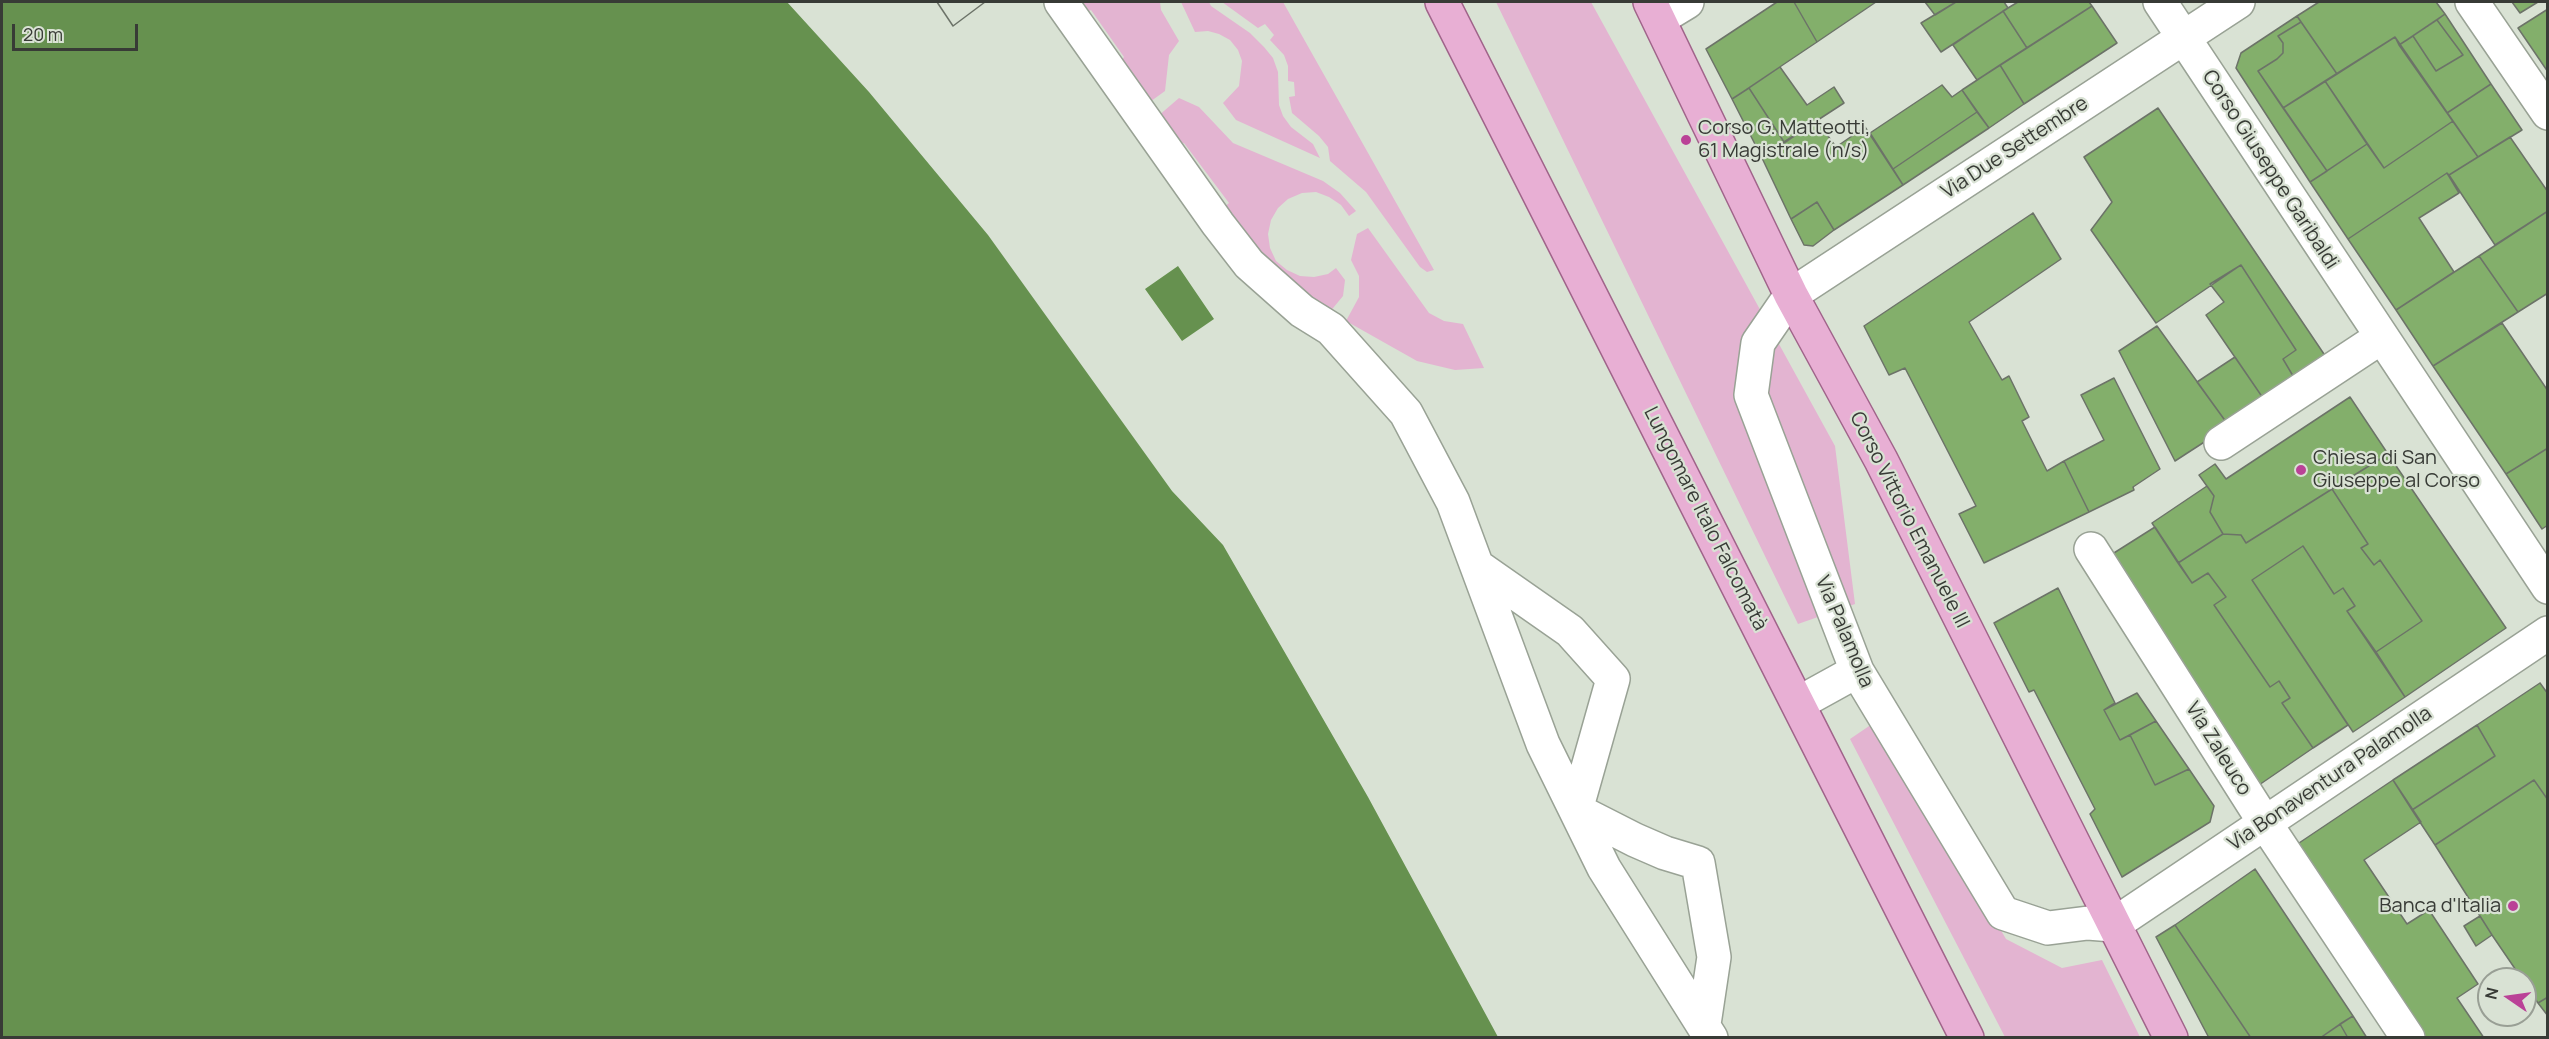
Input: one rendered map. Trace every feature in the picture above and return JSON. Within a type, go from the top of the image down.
[{"type":"main road","name":"Lungomare Italo Falcomatà","points":[[1442,2],[1967,1038]]},
{"type":"main road","name":"Corso Vittorio Emanuele III","points":[[1655,10],[1791,295],[1881,460],[2171,1038]]},
{"type":"street","points":[[1061,2],[1218,224],[1249,264],[1302,311],[1331,329],[1406,412],[1453,502],[1543,744],[1604,868],[1707,1031]]},
{"type":"street","points":[[1655,10],[1687,2]]},
{"type":"street","name":"Corso Giuseppe Garibaldi","points":[[2160,2],[2380,338],[2547,587]]},
{"type":"street","name":"Via Due Settembre","points":[[1791,295],[2238,2]]},
{"type":"street","points":[[2472,2],[2547,113]]},
{"type":"street","name":"Via Palamolla","points":[[1791,295],[1758,343],[1751,394],[1857,671],[2003,913],[2048,928],[2088,923],[2113,925]]},
{"type":"street","points":[[2221,443],[2380,338]]},
{"type":"street","name":"Via Zaleuco","points":[[2091,549],[2265,823],[2409,1038]]},
{"type":"street","points":[[1477,566],[1570,631],[1613,679],[1576,810]]},
{"type":"street","name":"Via Bonaventura Palamolla","points":[[2113,925],[2547,633]]},
{"type":"street","points":[[1799,703],[1857,671]]},
{"type":"street","points":[[1576,810],[1655,849],[1698,863],[1714,957],[1707,1031]]},
{"type":"shaded area","points":[[2,2],[787,2],[869,92],[988,235],[1172,491],[1223,545],[1368,797],[1498,1037],[2,1037]]},
{"type":"shaded area","points":[[1073,2],[1160,2],[1161,10],[1179,41],[1169,55],[1165,91],[1147,104],[1119,64],[1124,57],[1091,10],[1083,14]]},
{"type":"shaded area","points":[[1181,2],[1209,2],[1211,6],[1250,33],[1264,47],[1273,58],[1278,72],[1279,105],[1283,116],[1291,127],[1313,144],[1320,158],[1236,120],[1223,103],[1239,86],[1242,61],[1238,50],[1230,40],[1219,34],[1208,31],[1195,32]]},
{"type":"shaded area","points":[[1222,2],[1283,2],[1434,270],[1427,272],[1420,267],[1366,192],[1330,161],[1328,147],[1319,136],[1292,113],[1289,97],[1295,96],[1294,82],[1288,81],[1288,66],[1284,55],[1270,40],[1274,35],[1265,24],[1258,28]]},
{"type":"shaded area","points":[[1496,2],[1591,2],[1835,446],[1855,604],[1798,624]]},
{"type":"shaded area","points":[[1179,98],[1199,107],[1233,143],[1323,181],[1340,193],[1356,211],[1349,216],[1341,205],[1329,197],[1316,192],[1302,193],[1288,199],[1278,208],[1271,220],[1268,234],[1270,248],[1276,261],[1287,270],[1300,276],[1314,277],[1328,274],[1336,268],[1345,280],[1343,296],[1329,313],[1253,253],[1222,209],[1229,203],[1184,143],[1178,147],[1157,117]]},
{"type":"shaded area","points":[[1368,228],[1429,313],[1444,321],[1463,324],[1484,368],[1455,370],[1417,361],[1346,321],[1359,297],[1359,276],[1351,260],[1357,234]]},
{"type":"shaded area","points":[[1178,266],[1214,319],[1182,341],[1145,289]]},
{"type":"shaded area","points":[[1878,720],[2006,939],[2062,968],[2102,960],[2140,1037],[2005,1037],[1850,739]]},
{"type":"building","points":[[937,2],[985,2],[953,26]]},
{"type":"building","points":[[937,2],[985,2],[953,26]]},
{"type":"building","points":[[1777,2],[1794,2],[1817,42],[1732,99],[1706,49]]},
{"type":"building","points":[[1794,2],[1876,2],[1817,42]]},
{"type":"building","points":[[1925,2],[1956,2],[1935,15]]},
{"type":"building","points":[[1956,2],[2004,2],[2008,8],[1941,52],[1921,23]]},
{"type":"building","points":[[2018,2],[2089,2],[2092,6],[2027,48],[2003,11]]},
{"type":"building","points":[[2319,2],[2436,2],[2445,14],[2399,45],[2395,37],[2337,74],[2297,16]]},
{"type":"building","points":[[2512,2],[2538,2],[2520,13]]},
{"type":"building","points":[[2092,6],[2117,43],[2024,104],[2000,65]]},
{"type":"building","points":[[2548,9],[2548,72],[2518,28]]},
{"type":"building","points":[[2003,11],[2027,48],[1977,80],[1953,45]]},
{"type":"building","points":[[2445,14],[2491,84],[2447,113],[2399,45],[2413,36],[2436,71],[2463,55],[2437,20]]},
{"type":"building","points":[[2297,16],[2301,22],[2278,36],[2283,43],[2283,53],[2258,71],[2327,171],[2310,182],[2236,68],[2241,53]]},
{"type":"building","points":[[2437,20],[2463,55],[2436,71],[2413,36]]},
{"type":"building","points":[[2301,22],[2337,74],[2283,108],[2258,71],[2283,53],[2283,43],[2278,36]]},
{"type":"building","points":[[2395,37],[2453,121],[2384,168],[2325,81]]},
{"type":"building","points":[[2000,65],[2024,104],[1989,128],[1962,90]]},
{"type":"building","points":[[1780,67],[1807,105],[1834,87],[1844,103],[1784,142],[1749,88]]},
{"type":"building","points":[[2325,81],[2367,144],[2327,171],[2283,108]]},
{"type":"building","points":[[2491,84],[2522,130],[2478,157],[2447,113]]},
{"type":"building","points":[[1942,85],[1952,97],[1962,90],[1977,112],[1893,169],[1870,133]]},
{"type":"building","points":[[1749,88],[1784,142],[1762,158],[1732,99]]},
{"type":"building","points":[[2158,108],[2328,360],[2296,381],[2283,359],[2296,350],[2241,265],[2156,323],[2091,230],[2112,202],[2084,157]]},
{"type":"building","points":[[1977,112],[1989,128],[1903,185],[1893,169]]},
{"type":"building","points":[[1817,121],[1836,147],[1865,127],[1903,185],[1834,230],[1817,202],[1791,219],[1762,158]]},
{"type":"building","points":[[2453,121],[2478,157],[2449,175],[2447,173],[2348,239],[2310,182],[2367,144],[2384,168]]},
{"type":"building","points":[[2510,137],[2548,192],[2548,211],[2495,245],[2449,175]]},
{"type":"building","points":[[2447,173],[2459,193],[2419,218],[2454,272],[2396,310],[2348,239]]},
{"type":"building","points":[[1817,202],[1834,230],[1813,246],[1804,245],[1791,219]]},
{"type":"building","points":[[2548,211],[2548,293],[2518,312],[2479,256]]},
{"type":"building","points":[[2033,213],[2061,259],[1969,322],[2002,380],[2009,376],[2029,417],[2022,421],[2047,471],[2064,461],[2089,512],[1984,563],[1959,514],[1976,506],[1905,368],[1889,375],[1864,326]]},
{"type":"building","points":[[2479,256],[2518,312],[2433,366],[2396,310]]},
{"type":"building","points":[[2241,265],[2296,350],[2283,359],[2296,381],[2265,401],[2206,315],[2224,302],[2210,284]]},
{"type":"building","points":[[2502,323],[2548,391],[2548,448],[2506,474],[2433,366]]},
{"type":"building","points":[[2157,326],[2229,426],[2175,461],[2119,351]]},
{"type":"building","points":[[2235,357],[2265,401],[2229,426],[2197,382]]},
{"type":"building","points":[[2114,378],[2160,469],[2133,487],[2134,490],[2089,512],[2064,461],[2104,440],[2081,395]]},
{"type":"building","name":"Chiesa di San Giuseppe al Corso","points":[[2350,397],[2388,454],[2246,543],[2241,535],[2223,534],[2210,512],[2214,496],[2199,475],[2215,464],[2226,479]]},
{"type":"building","points":[[2548,448],[2548,525],[2542,529],[2506,474]]},
{"type":"building","points":[[2388,454],[2506,628],[2405,697],[2376,652],[2422,621],[2380,560],[2374,565],[2361,548],[2368,544],[2332,489]]},
{"type":"building","points":[[2207,486],[2214,496],[2210,512],[2223,534],[2178,563],[2152,523]]},
{"type":"building","points":[[2332,489],[2368,544],[2361,548],[2374,565],[2380,560],[2422,621],[2376,652],[2347,611],[2355,606],[2343,588],[2334,594],[2303,546],[2252,580],[2348,725],[2313,748],[2282,703],[2290,698],[2279,681],[2270,687],[2214,605],[2226,597],[2208,573],[2192,583],[2178,563],[2223,534],[2241,535],[2246,543]]},
{"type":"building","points":[[2155,527],[2192,583],[2208,573],[2226,597],[2214,605],[2270,687],[2279,681],[2290,698],[2282,703],[2313,748],[2259,785],[2106,558]]},
{"type":"building","points":[[2303,546],[2334,594],[2343,588],[2355,606],[2347,611],[2405,697],[2353,732],[2252,580]]},
{"type":"building","points":[[2058,588],[2115,703],[2104,710],[2120,740],[2130,735],[2155,785],[2189,769],[2214,806],[2210,822],[2122,877],[2090,814],[2095,809],[2034,690],[2029,692],[1994,623]]},
{"type":"building","points":[[2540,683],[2548,694],[2548,800],[2534,780],[2435,845],[2412,810],[2495,756],[2477,725]]},
{"type":"building","points":[[2137,693],[2156,721],[2120,740],[2104,710]]},
{"type":"building","points":[[2156,721],[2189,769],[2155,785],[2130,735]]},
{"type":"building","points":[[2477,725],[2495,756],[2412,810],[2393,780]]},
{"type":"building","points":[[2393,780],[2421,822],[2364,860],[2407,924],[2429,910],[2477,982],[2457,998],[2484,1038],[2424,1038],[2297,848],[2299,843]]},
{"type":"building","points":[[2534,780],[2548,800],[2548,997],[2538,1003],[2537,967],[2514,967],[2435,845]]},
{"type":"building","points":[[2255,869],[2353,1016],[2320,1038],[2251,1038],[2175,925]]},
{"type":"building","points":[[2480,916],[2492,935],[2476,946],[2464,926]]},
{"type":"building","points":[[2175,925],[2251,1038],[2209,1038],[2156,937]]},
{"type":"building","points":[[2548,997],[2548,1016],[2538,1003]]},
{"type":"building","points":[[2353,1016],[2367,1038],[2348,1038],[2340,1024]]},
{"type":"building","points":[[2340,1024],[2348,1038],[2320,1038]]},
{"type":"place","name":"Corso G. Matteotti, 61 Magistrale (n/s)","points":[[1686,140]]},
{"type":"place","name":"Chiesa di San Giuseppe al Corso","points":[[2301,470]]},
{"type":"place","name":"Banca d'Italia","points":[[2513,906]]}]
